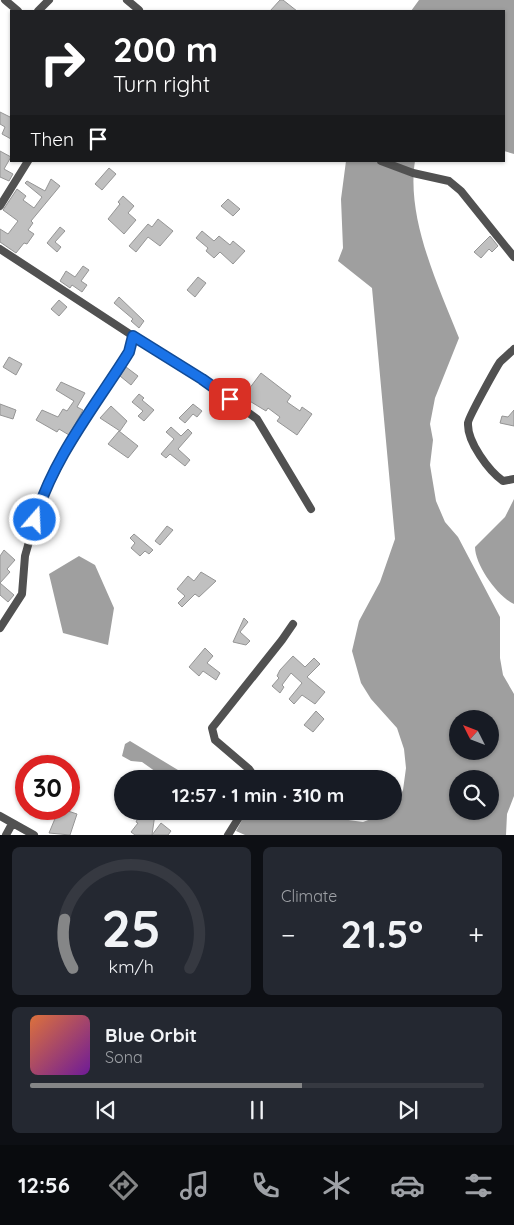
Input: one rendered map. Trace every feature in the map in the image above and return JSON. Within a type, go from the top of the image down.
[{"type":"street","points":[[5,0],[17,10]]},
{"type":"street","points":[[39,10],[49,0]]},
{"type":"street","points":[[127,0],[137,10]]},
{"type":"street","points":[[0,206],[27,162]]},
{"type":"street","points":[[383,162],[449,181],[461,191],[514,257]]},
{"type":"street","points":[[0,249],[202,379],[257,420],[311,509]]},
{"type":"street","points":[[0,628],[22,594],[25,556],[40,503],[68,447],[129,352],[133,336]]},
{"type":"street","points":[[514,349],[499,364],[476,405],[468,424],[477,449],[494,475],[503,481],[514,478]]},
{"type":"street","points":[[250,770],[215,740],[212,728],[293,624]]},
{"type":"street","points":[[0,816],[34,835]]},
{"type":"street","points":[[228,835],[237,820]]},
{"type":"street","points":[[6,835],[12,824]]},
{"type":"shaded area","points":[[419,0],[514,0],[514,154],[505,151],[505,10],[412,10]]},
{"type":"shaded area","points":[[346,162],[415,162],[413,183],[419,228],[433,274],[459,338],[435,398],[430,424],[433,440],[430,465],[436,501],[445,522],[458,537],[500,617],[500,658],[503,675],[514,694],[514,796],[507,814],[506,835],[245,835],[236,831],[242,820],[348,820],[363,822],[368,820],[402,820],[402,792],[406,768],[404,749],[397,728],[371,699],[361,683],[352,651],[359,621],[380,582],[395,539],[372,288],[338,261],[343,248],[341,199]]},
{"type":"shaded area","points":[[514,499],[514,604],[501,595],[488,580],[479,563],[475,547],[505,517]]},
{"type":"shaded area","points":[[79,556],[95,565],[114,608],[108,645],[63,633],[49,574]]},
{"type":"shaded area","points":[[130,741],[178,770],[153,770],[142,762],[131,761],[122,756],[125,744]]},
{"type":"building","points":[[280,0],[283,0],[296,10],[271,10]]},
{"type":"building","points":[[0,112],[10,117],[10,138],[2,134],[5,127],[0,124]]},
{"type":"building","points":[[0,151],[10,156],[4,169],[13,174],[9,181],[0,177]]},
{"type":"building","points":[[109,168],[116,174],[102,190],[95,184]]},
{"type":"building","points":[[51,179],[60,186],[31,221],[33,223],[28,230],[34,234],[27,244],[24,243],[16,253],[0,242],[0,229],[8,234],[18,221],[3,210],[17,189],[26,196],[23,200],[34,208],[42,197],[25,183],[27,181],[45,191]]},
{"type":"building","points":[[123,196],[134,206],[128,213],[136,220],[124,234],[108,219],[120,204],[118,202]]},
{"type":"building","points":[[228,199],[240,209],[233,216],[221,206]]},
{"type":"building","points":[[158,219],[173,231],[160,246],[148,237],[136,252],[129,246],[148,224],[152,227]]},
{"type":"building","points":[[60,227],[65,231],[55,242],[61,247],[57,252],[47,243]]},
{"type":"building","points":[[202,231],[214,241],[219,236],[230,245],[233,241],[245,251],[233,264],[220,252],[214,258],[206,251],[208,248],[196,238]]},
{"type":"building","points":[[490,236],[498,246],[492,252],[489,249],[481,258],[474,252]]},
{"type":"building","points":[[83,266],[89,270],[81,281],[87,285],[82,292],[72,285],[70,288],[60,281],[66,271],[75,277]]},
{"type":"building","points":[[198,277],[206,283],[195,297],[187,290]]},
{"type":"building","points":[[119,297],[144,321],[139,328],[131,321],[133,319],[114,303]]},
{"type":"building","points":[[59,300],[67,307],[59,316],[51,309]]},
{"type":"building","points":[[9,357],[22,364],[16,375],[3,367]]},
{"type":"building","points":[[126,367],[138,376],[131,385],[120,376]]},
{"type":"building","points":[[261,373],[291,396],[287,402],[300,411],[302,407],[312,414],[297,435],[277,421],[280,417],[268,408],[266,411],[243,397]]},
{"type":"building","points":[[61,382],[85,393],[77,407],[83,410],[69,435],[59,429],[57,432],[36,420],[42,410],[58,417],[63,409],[67,411],[74,401],[56,390]]},
{"type":"building","points":[[139,394],[144,398],[142,400],[154,410],[144,421],[138,416],[143,411],[132,402]]},
{"type":"building","points":[[0,404],[16,410],[13,419],[0,415]]},
{"type":"building","points":[[193,404],[202,411],[197,417],[193,414],[185,423],[179,418]]},
{"type":"building","points":[[111,406],[127,421],[120,431],[100,418]]},
{"type":"building","points":[[514,410],[514,426],[500,423],[502,416],[508,417]]},
{"type":"building","points":[[171,427],[181,436],[188,429],[192,433],[178,449],[190,460],[185,466],[170,454],[166,458],[161,454],[174,439],[166,432]]},
{"type":"building","points":[[119,431],[138,446],[128,458],[108,444]]},
{"type":"building","points":[[167,526],[173,530],[160,545],[155,541]]},
{"type":"building","points":[[134,534],[153,550],[149,554],[145,551],[140,556],[131,548],[135,543],[130,538]]},
{"type":"building","points":[[4,550],[15,560],[7,569],[10,572],[0,583],[0,556]]},
{"type":"building","points":[[201,572],[216,581],[199,597],[195,594],[182,607],[178,603],[185,596],[177,589],[188,576],[194,581]]},
{"type":"building","points":[[0,583],[14,595],[8,602],[0,595]]},
{"type":"building","points":[[244,618],[248,622],[240,632],[250,641],[246,645],[233,642]]},
{"type":"building","points":[[205,648],[213,656],[207,663],[220,673],[216,680],[203,671],[199,676],[189,667]]},
{"type":"building","points":[[293,656],[305,667],[314,658],[320,664],[307,677],[325,692],[315,704],[302,695],[294,704],[289,699],[302,683],[291,673],[282,685],[284,687],[280,693],[272,686],[279,678],[277,676],[280,670]]},
{"type":"building","points":[[316,711],[324,719],[313,732],[304,725]]},
{"type":"building","points":[[54,820],[75,820],[70,835],[49,833]]},
{"type":"building","points":[[137,820],[154,820],[152,835],[135,835],[131,832],[138,823],[136,822]]},
{"type":"building","points":[[161,823],[171,831],[168,835],[152,835]]},
{"type":"route","points":[[35,520],[40,503],[68,447],[129,352],[133,336],[202,379],[230,399]]}]
